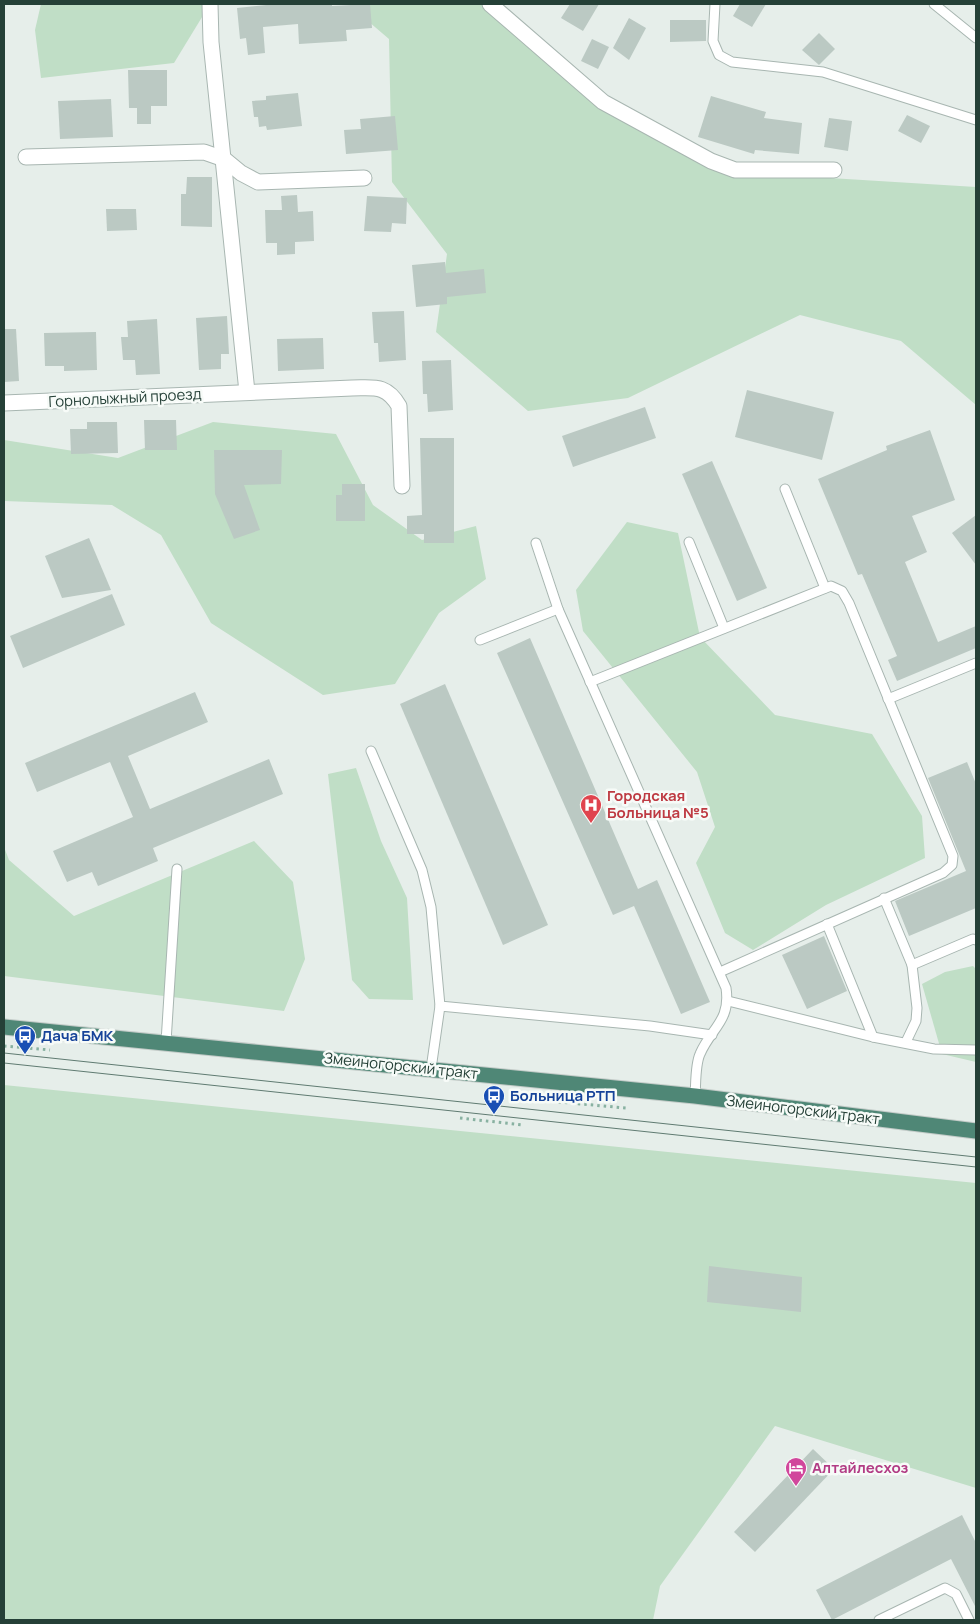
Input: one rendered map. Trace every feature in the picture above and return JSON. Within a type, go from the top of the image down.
[{"type":"highway","name":"Змеиногорский тракт","points":[[4,1027],[695,1096],[976,1131]]},
{"type":"street","points":[[210,4],[211,42],[247,392]]},
{"type":"street","points":[[490,4],[603,102],[711,161],[735,170],[834,170]]},
{"type":"street","points":[[26,157],[204,152],[224,159],[241,173],[258,182],[364,178]]},
{"type":"street","name":"Горнолыжный проезд","points":[[4,403],[352,388],[384,389],[392,395],[399,406],[402,486]]},
{"type":"lane","points":[[715,4],[713,41],[719,55],[732,62],[823,72],[976,120]]},
{"type":"lane","points":[[934,4],[976,38]]},
{"type":"lane","points":[[785,489],[825,588]]},
{"type":"lane","points":[[689,542],[724,628]]},
{"type":"lane","points":[[536,543],[558,609],[720,972],[728,1001],[722,1021],[699,1055],[695,1096]]},
{"type":"lane","points":[[590,682],[831,586],[842,591],[849,603],[953,856],[952,865],[943,873],[720,972]]},
{"type":"lane","points":[[480,640],[558,609]]},
{"type":"lane","points":[[888,699],[976,663]]},
{"type":"lane","points":[[371,750],[422,870],[431,908],[440,1006],[431,1069]]},
{"type":"lane","points":[[166,1042],[177,869]]},
{"type":"lane","points":[[884,898],[912,965],[917,1008],[916,1021],[906,1042]]},
{"type":"lane","points":[[826,924],[873,1037]]},
{"type":"lane","points":[[912,965],[973,939],[976,940]]},
{"type":"lane","points":[[728,1001],[934,1050],[976,1050]]},
{"type":"lane","points":[[440,1006],[650,1026],[712,1035]]},
{"type":"lane","points":[[879,1620],[945,1588],[956,1594],[969,1620]]},
{"type":"path","points":[[4,1046],[50,1050]]},
{"type":"path","points":[[526,1099],[626,1108]]},
{"type":"path","points":[[460,1118],[523,1125]]},
{"type":"green space","points":[[41,4],[210,4],[174,63],[41,78],[35,30]]},
{"type":"green space","points":[[348,4],[486,4],[585,86],[713,158],[814,177],[976,187],[976,405],[901,341],[800,315],[628,398],[528,411],[436,332],[447,254],[392,182],[389,39]]},
{"type":"green space","points":[[213,422],[336,434],[373,505],[422,540],[476,526],[486,579],[439,613],[395,684],[323,695],[211,623],[161,535],[112,505],[4,501],[4,440],[118,458]]},
{"type":"green space","points":[[627,522],[678,533],[700,637],[775,715],[872,734],[922,816],[925,858],[826,905],[753,950],[725,933],[696,863],[715,827],[697,772],[583,631],[576,590]]},
{"type":"green space","points":[[356,768],[381,841],[407,898],[413,1000],[369,999],[352,980],[328,774]]},
{"type":"green space","points":[[254,841],[293,882],[305,959],[284,1011],[4,976],[4,847],[9,860],[74,916]]},
{"type":"green space","points":[[973,966],[976,969],[976,1062],[942,1054],[922,984],[945,972]]},
{"type":"green space","points":[[4,1085],[976,1183],[976,1488],[775,1426],[660,1586],[653,1620],[4,1620]]},
{"type":"building","points":[[276,4],[332,4],[332,6],[370,4],[372,28],[346,30],[347,41],[299,44],[298,24],[263,27],[265,53],[248,55],[246,38],[240,39],[237,8]]},
{"type":"building","points":[[570,4],[599,4],[583,31],[561,18]]},
{"type":"building","points":[[740,4],[766,4],[752,27],[733,16]]},
{"type":"building","points":[[629,18],[646,28],[629,60],[613,48]]},
{"type":"building","points":[[670,20],[706,20],[706,41],[670,42]]},
{"type":"building","points":[[819,33],[835,49],[819,65],[802,50]]},
{"type":"building","points":[[592,39],[609,47],[598,69],[581,61]]},
{"type":"building","points":[[128,70],[167,70],[167,106],[151,106],[151,124],[137,124],[137,108],[129,108]]},
{"type":"building","points":[[298,93],[302,126],[267,130],[266,126],[259,127],[258,117],[254,117],[252,101],[266,100],[266,96]]},
{"type":"building","points":[[711,96],[766,112],[764,118],[802,123],[799,154],[755,150],[754,154],[698,137]]},
{"type":"building","points":[[111,99],[113,137],[60,139],[58,101]]},
{"type":"building","points":[[907,115],[930,126],[921,143],[898,131]]},
{"type":"building","points":[[395,116],[398,150],[346,154],[344,130],[361,129],[360,119]]},
{"type":"building","points":[[829,118],[852,121],[848,151],[824,147]]},
{"type":"building","points":[[187,177],[212,177],[212,227],[181,226],[181,194],[186,194]]},
{"type":"building","points":[[297,195],[298,212],[313,211],[314,241],[295,242],[295,254],[277,255],[277,243],[266,243],[265,210],[282,210],[281,196]]},
{"type":"building","points":[[367,196],[407,198],[406,224],[392,223],[391,232],[364,231]]},
{"type":"building","points":[[106,209],[136,209],[137,230],[107,231]]},
{"type":"building","points":[[445,262],[446,273],[484,269],[486,293],[447,297],[447,304],[416,307],[412,265]]},
{"type":"building","points":[[404,311],[406,360],[379,362],[378,343],[374,343],[372,312]]},
{"type":"building","points":[[227,316],[229,354],[221,354],[221,369],[199,370],[196,318]]},
{"type":"building","points":[[157,319],[160,374],[136,375],[135,360],[123,360],[121,337],[128,337],[127,321]]},
{"type":"building","points":[[4,329],[16,329],[19,381],[4,382]]},
{"type":"building","points":[[96,332],[97,370],[64,371],[64,366],[45,366],[44,333]]},
{"type":"building","points":[[323,338],[324,369],[278,371],[277,339]]},
{"type":"building","points":[[451,360],[453,410],[428,412],[427,394],[423,394],[422,361]]},
{"type":"building","points":[[747,390],[834,412],[822,460],[735,437]]},
{"type":"building","points":[[645,407],[656,438],[573,467],[562,436]]},
{"type":"building","points":[[144,420],[176,420],[177,450],[145,450]]},
{"type":"building","points":[[87,422],[117,422],[118,453],[71,454],[70,429],[87,429]]},
{"type":"building","points":[[930,430],[955,500],[912,516],[927,552],[905,562],[938,642],[976,626],[976,648],[897,681],[888,660],[897,656],[862,574],[858,575],[818,479],[887,450],[886,446]]},
{"type":"building","points":[[420,438],[454,438],[454,543],[424,543],[424,534],[407,534],[407,516],[422,515]]},
{"type":"building","points":[[214,450],[282,450],[281,484],[244,485],[260,530],[234,539],[215,494]]},
{"type":"building","points":[[712,461],[767,588],[737,601],[682,474]]},
{"type":"building","points":[[342,484],[365,484],[365,521],[336,521],[336,495],[342,495]]},
{"type":"building","points":[[976,515],[976,565],[952,533]]},
{"type":"building","points":[[89,538],[111,590],[62,598],[45,556]]},
{"type":"building","points":[[112,594],[125,625],[23,668],[10,636]]},
{"type":"building","name":"Городская Больница №5","points":[[530,638],[638,889],[657,880],[710,1002],[681,1014],[634,906],[613,915],[497,653]]},
{"type":"building","points":[[445,684],[548,925],[503,945],[400,704]]},
{"type":"building","points":[[195,692],[208,722],[128,756],[150,809],[269,759],[283,794],[153,848],[158,861],[98,886],[92,872],[67,882],[53,851],[133,817],[110,762],[37,792],[25,763]]},
{"type":"building","points":[[967,762],[976,784],[976,908],[909,936],[895,901],[966,871],[928,778]]},
{"type":"building","points":[[824,936],[847,991],[807,1009],[782,955]]},
{"type":"building","points":[[709,1266],[802,1277],[801,1312],[707,1302]]},
{"type":"building","points":[[813,1449],[834,1469],[755,1552],[734,1532]]},
{"type":"building","points":[[962,1515],[976,1543],[976,1608],[951,1559],[832,1620],[816,1590]]},
{"type":"tram line","points":[[4,1053],[976,1157]]},
{"type":"tram line","points":[[4,1063],[976,1167]]},
{"type":"place","name":"Городская Больница №5","points":[[591,824]]},
{"type":"place","name":"Дача БМК","points":[[25,1055]]},
{"type":"place","name":"Больница РТП","points":[[494,1115]]},
{"type":"place","name":"Алтайлесхоз","points":[[796,1487]]}]
